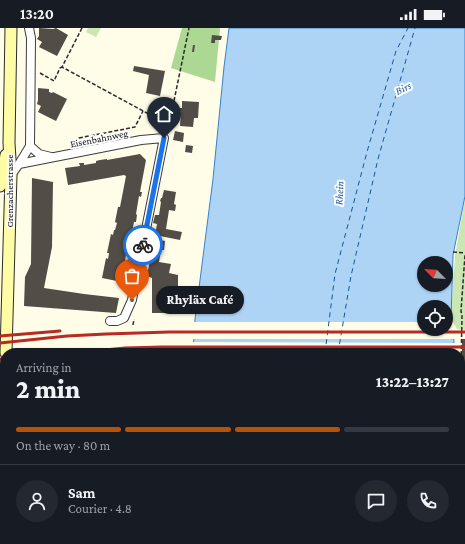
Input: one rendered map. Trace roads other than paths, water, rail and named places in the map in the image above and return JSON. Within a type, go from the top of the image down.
[{"type":"main road","name":"Grenzacherstrasse","points":[[8,348],[11,175],[9,143],[11,28]]},
{"type":"main road","points":[[0,186],[9,143]]},
{"type":"street","name":"Grenzacherstrasse","points":[[20,164],[30,146],[31,38],[29,28]]},
{"type":"street","name":"Eisenbahnweg","points":[[20,164],[141,140],[164,138],[132,300],[124,318],[117,321],[110,321]]},
{"type":"street","points":[[30,146],[39,154],[51,158]]},
{"type":"street","points":[[11,175],[20,164]]},
{"type":"water","points":[[229,28],[465,28],[465,196],[453,256],[417,256],[417,292],[452,292],[452,300],[417,300],[417,336],[453,336],[453,334],[453,348],[193,348],[195,319],[213,179]]},
{"type":"railway","points":[[0,336],[60,331]]},
{"type":"railway","points":[[0,343],[67,336],[169,332],[465,332]]},
{"type":"railway","points":[[125,348],[465,347]]},
{"type":"place","name":"Rhyläx Café","points":[[132,300]]},
{"type":"water label","name":"Birs","points":[[403,88]]},
{"type":"water label","name":"Rhein","points":[[339,193]]}]
